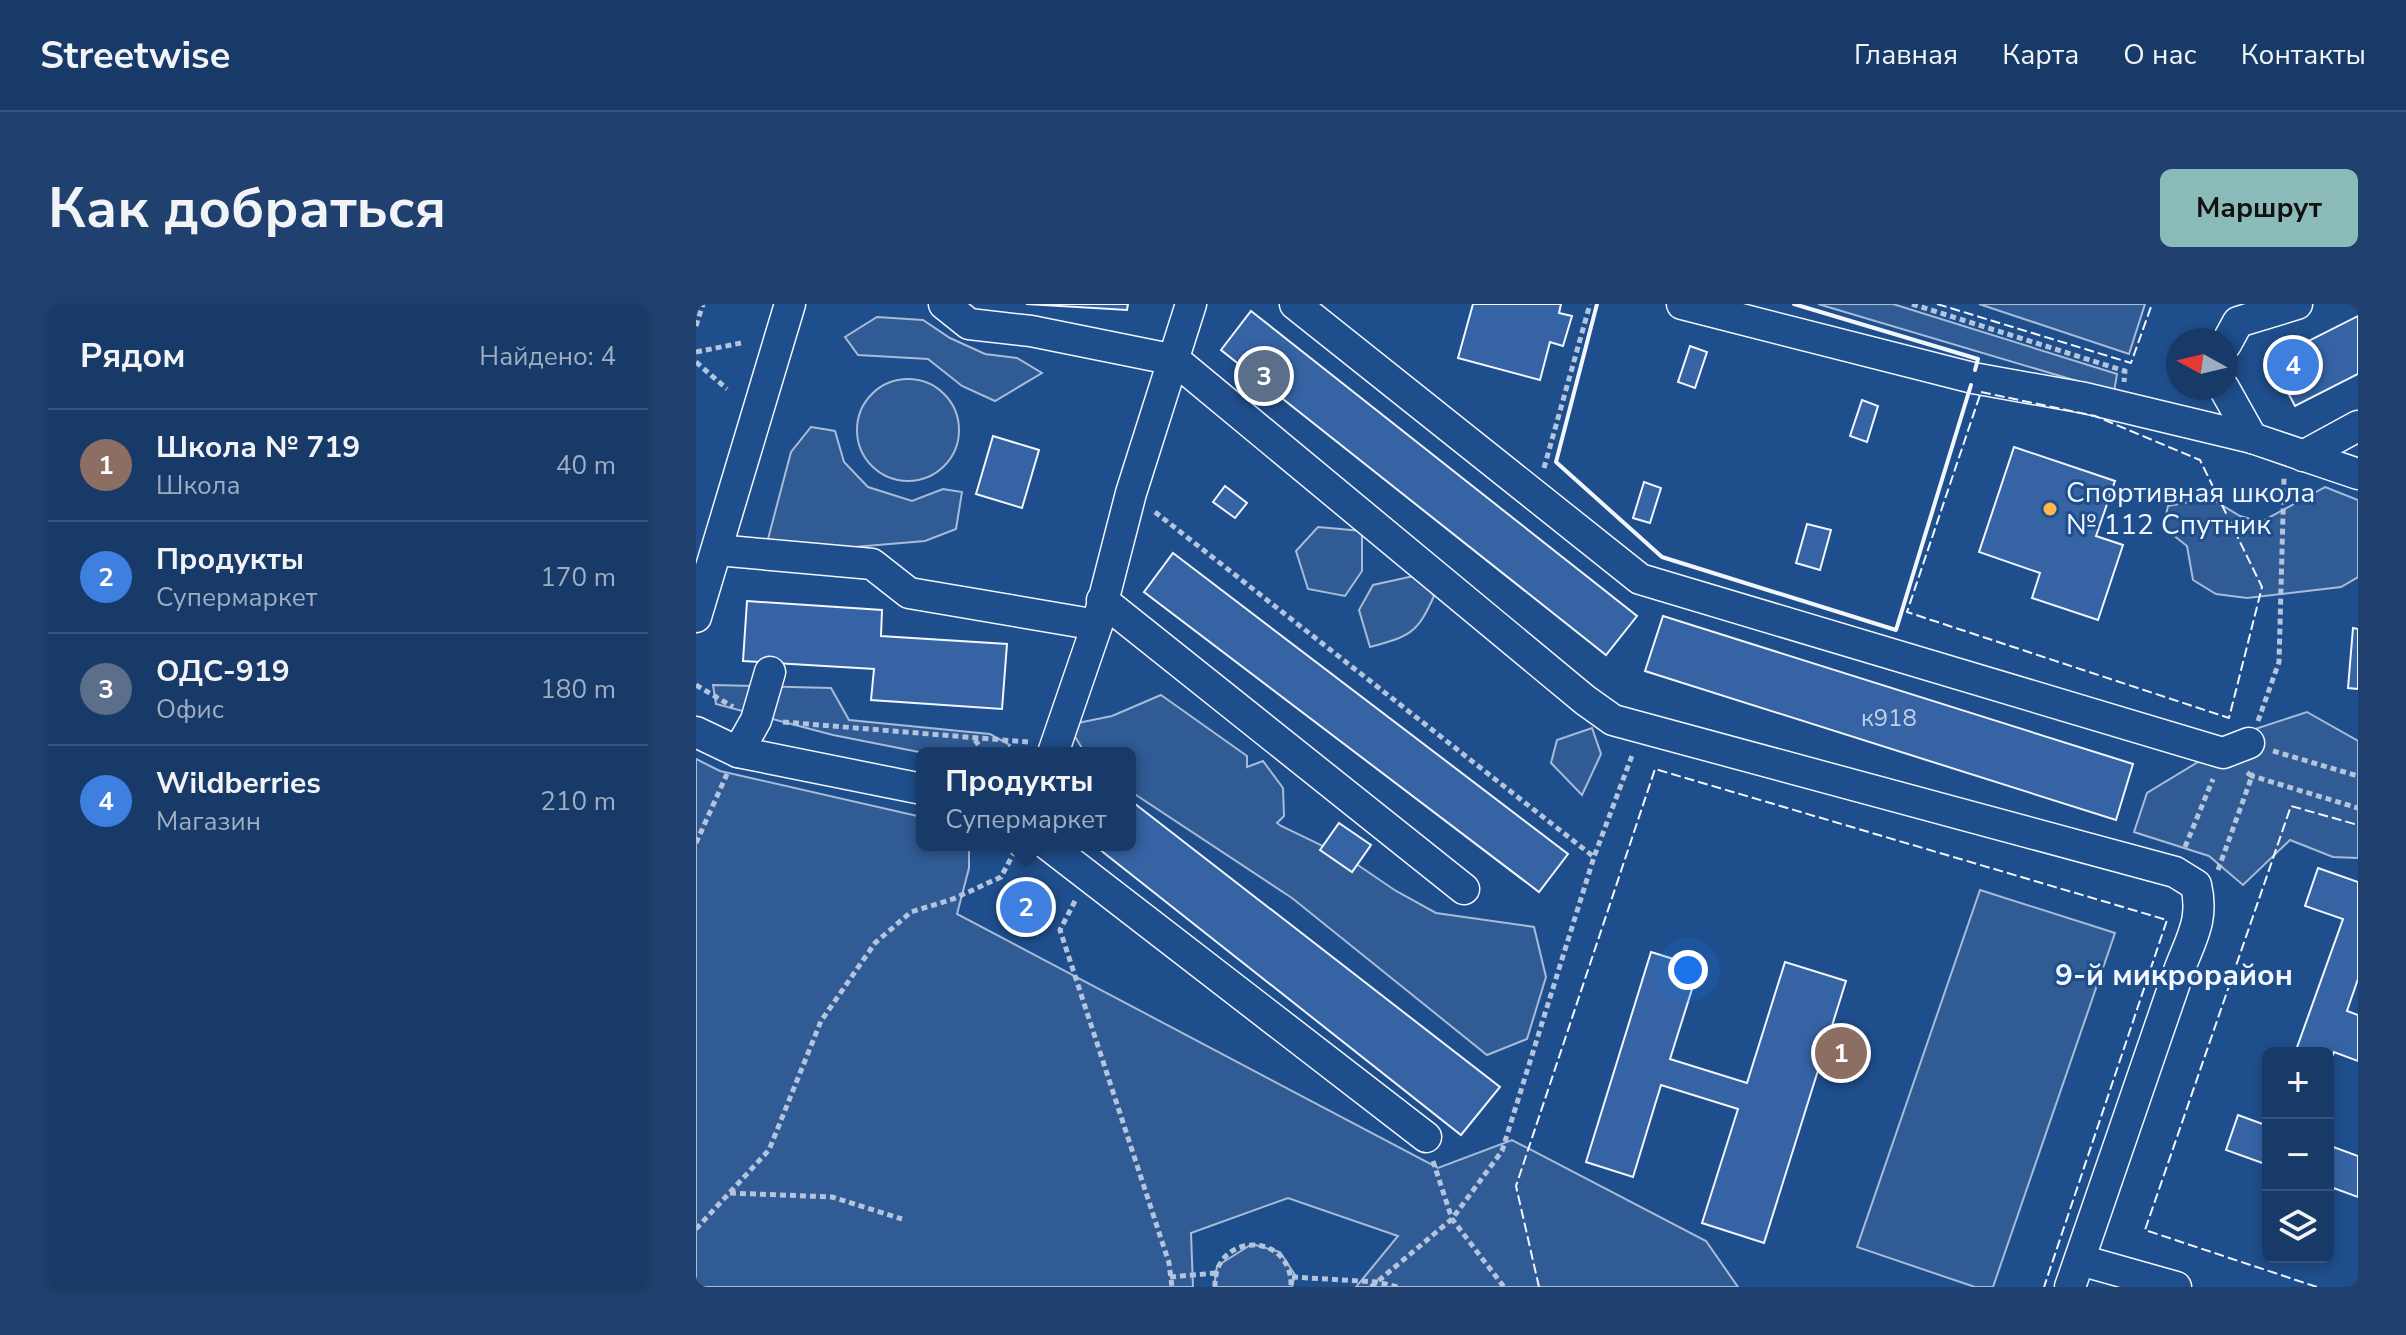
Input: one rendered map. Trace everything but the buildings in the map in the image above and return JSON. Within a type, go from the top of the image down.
[{"type":"street","points":[[696,617],[790,304]]},
{"type":"street","points":[[944,304],[969,324],[1031,331],[1175,360],[1613,720],[2175,872],[2196,885],[2200,919],[2180,968],[2075,1274],[2176,1287]]},
{"type":"street","points":[[1047,746],[1099,612],[1131,493],[1191,304]]},
{"type":"street","points":[[1295,304],[1640,579],[2236,748]]},
{"type":"street","points":[[1682,304],[1973,378],[2121,406],[2252,438],[2358,474]]},
{"type":"street","points":[[2235,328],[2238,322],[2297,304]]},
{"type":"street","points":[[2231,400],[2252,438]]},
{"type":"street","points":[[2294,452],[2358,426]]},
{"type":"street","points":[[717,550],[872,564],[909,593],[1099,612],[1464,889]]},
{"type":"street","points":[[738,752],[756,720],[770,672]]},
{"type":"street","points":[[696,732],[738,752],[916,788]]},
{"type":"street","points":[[1056,851],[1426,1137]]},
{"type":"path","points":[[696,326],[703,304]]},
{"type":"path","points":[[1536,496],[1590,304]]},
{"type":"path","points":[[1912,304],[2125,371],[2121,406]]},
{"type":"path","points":[[696,352],[741,343]]},
{"type":"path","points":[[696,362],[727,389]]},
{"type":"path","points":[[2175,872],[2279,662],[2294,452]]},
{"type":"path","points":[[1131,493],[1594,857]]},
{"type":"path","points":[[696,685],[756,720],[1047,746]]},
{"type":"path","points":[[1371,1287],[1452,1219],[1502,1151],[1594,857],[1642,730]]},
{"type":"path","points":[[974,739],[980,747]]},
{"type":"path","points":[[2236,748],[2358,776]]},
{"type":"path","points":[[2236,748],[2252,776],[2358,808]]},
{"type":"path","points":[[2236,748],[2252,776]]},
{"type":"path","points":[[696,843],[738,752]]},
{"type":"path","points":[[2215,876],[2252,776]]},
{"type":"path","points":[[696,1229],[769,1150],[821,1021],[875,943],[911,912],[953,899],[1001,877],[1015,851]]},
{"type":"path","points":[[1089,876],[1060,930],[1169,1263],[1172,1287]]},
{"type":"path","points":[[1426,1137],[1452,1219],[1504,1287]]},
{"type":"path","points":[[729,1193],[832,1197],[902,1219]]},
{"type":"path","points":[[1215,1287],[1216,1273],[1223,1259],[1233,1250],[1258,1245],[1280,1255],[1288,1265],[1291,1287]]},
{"type":"path","points":[[1170,1277],[1216,1273]]},
{"type":"path","points":[[1292,1277],[1377,1282],[1398,1287]]},
{"type":"shaded area","points":[[1818,304],[1893,304],[2117,374],[2114,392]]},
{"type":"shaded area","points":[[1979,304],[2145,304],[2129,354]]},
{"type":"shaded area","points":[[877,317],[923,320],[950,338],[985,354],[1017,358],[1042,373],[995,401],[962,386],[928,359],[858,355],[845,337]]},
{"type":"shaded area","points":[[908,379],[928,383],[944,394],[955,410],[959,430],[955,450],[944,466],[928,477],[908,481],[888,477],[872,466],[861,450],[857,430],[861,410],[872,394],[888,383]]},
{"type":"shaded area","points":[[811,427],[835,431],[844,462],[868,487],[912,501],[943,489],[962,492],[956,529],[925,541],[854,547],[776,545],[768,539],[791,452]]},
{"type":"shaded area","points":[[2325,487],[2358,500],[2358,577],[2341,587],[2247,598],[2216,594],[2193,580],[2187,546],[2163,527],[2168,506],[2210,498],[2240,516],[2261,522]]},
{"type":"shaded area","points":[[1318,527],[1362,531],[1362,571],[1345,596],[1308,589],[1296,551]]},
{"type":"shaded area","points":[[1418,575],[1434,596],[1417,626],[1403,636],[1370,647],[1359,610],[1373,585]]},
{"type":"shaded area","points":[[713,685],[831,688],[849,720],[990,734],[1010,745],[916,747],[916,751],[833,735],[716,704]]},
{"type":"shaded area","points":[[1161,695],[1247,756],[1247,767],[1263,761],[1283,788],[1284,816],[1277,823],[1281,826],[1346,857],[1396,891],[1436,913],[1534,927],[1546,977],[1527,1039],[1487,1055],[1292,898],[1136,795],[1136,747],[1081,747],[1068,725],[1112,716]]},
{"type":"shaded area","points":[[2307,712],[2358,741],[2358,858],[2333,857],[2290,840],[2243,885],[2209,856],[2134,832],[2147,793],[2198,762],[2225,739]]},
{"type":"shaded area","points":[[1592,728],[1601,754],[1582,795],[1551,763],[1557,740]]},
{"type":"shaded area","points":[[696,759],[720,771],[916,816],[916,851],[969,851],[969,868],[957,914],[1438,1168],[1512,1140],[1706,1241],[1738,1287],[1356,1287],[1398,1236],[1288,1198],[1191,1233],[1193,1287],[696,1287]]},
{"type":"shaded area","points":[[1980,890],[2115,933],[1993,1287],[1975,1287],[1857,1247]]},
{"type":"shaded area","points":[[1252,1244],[1280,1252],[1295,1275],[1292,1287],[1214,1287],[1217,1266]]},
{"type":"fence","points":[[1937,304],[2131,363],[2152,304]]},
{"type":"fence","points":[[1981,392],[2095,416],[2200,460],[2262,587],[2229,718],[1907,612],[1981,392]]},
{"type":"fence","points":[[1539,1287],[1516,1186],[1655,769],[2167,920],[2044,1287]]},
{"type":"fence","points":[[2317,1287],[2145,1230],[2291,806],[2358,825]]},
{"type":"wall","points":[[1597,304],[1556,462],[1662,557],[1896,630],[1971,385]]},
{"type":"wall","points":[[1794,304],[1978,359],[1975,370]]},
{"type":"place","name":"Wildberries","points":[[2293,365]]},
{"type":"place","name":"ОДС-919","points":[[1264,376]]},
{"type":"place","name":"Спортивная школа № 112 Спутник","points":[[2050,509]]},
{"type":"place","name":"Продукты","points":[[1026,907]]},
{"type":"place","name":"Школа № 719","points":[[1841,1053]]},
{"type":"district","name":"9-й микрорайон","points":[[2174,975]]}]
